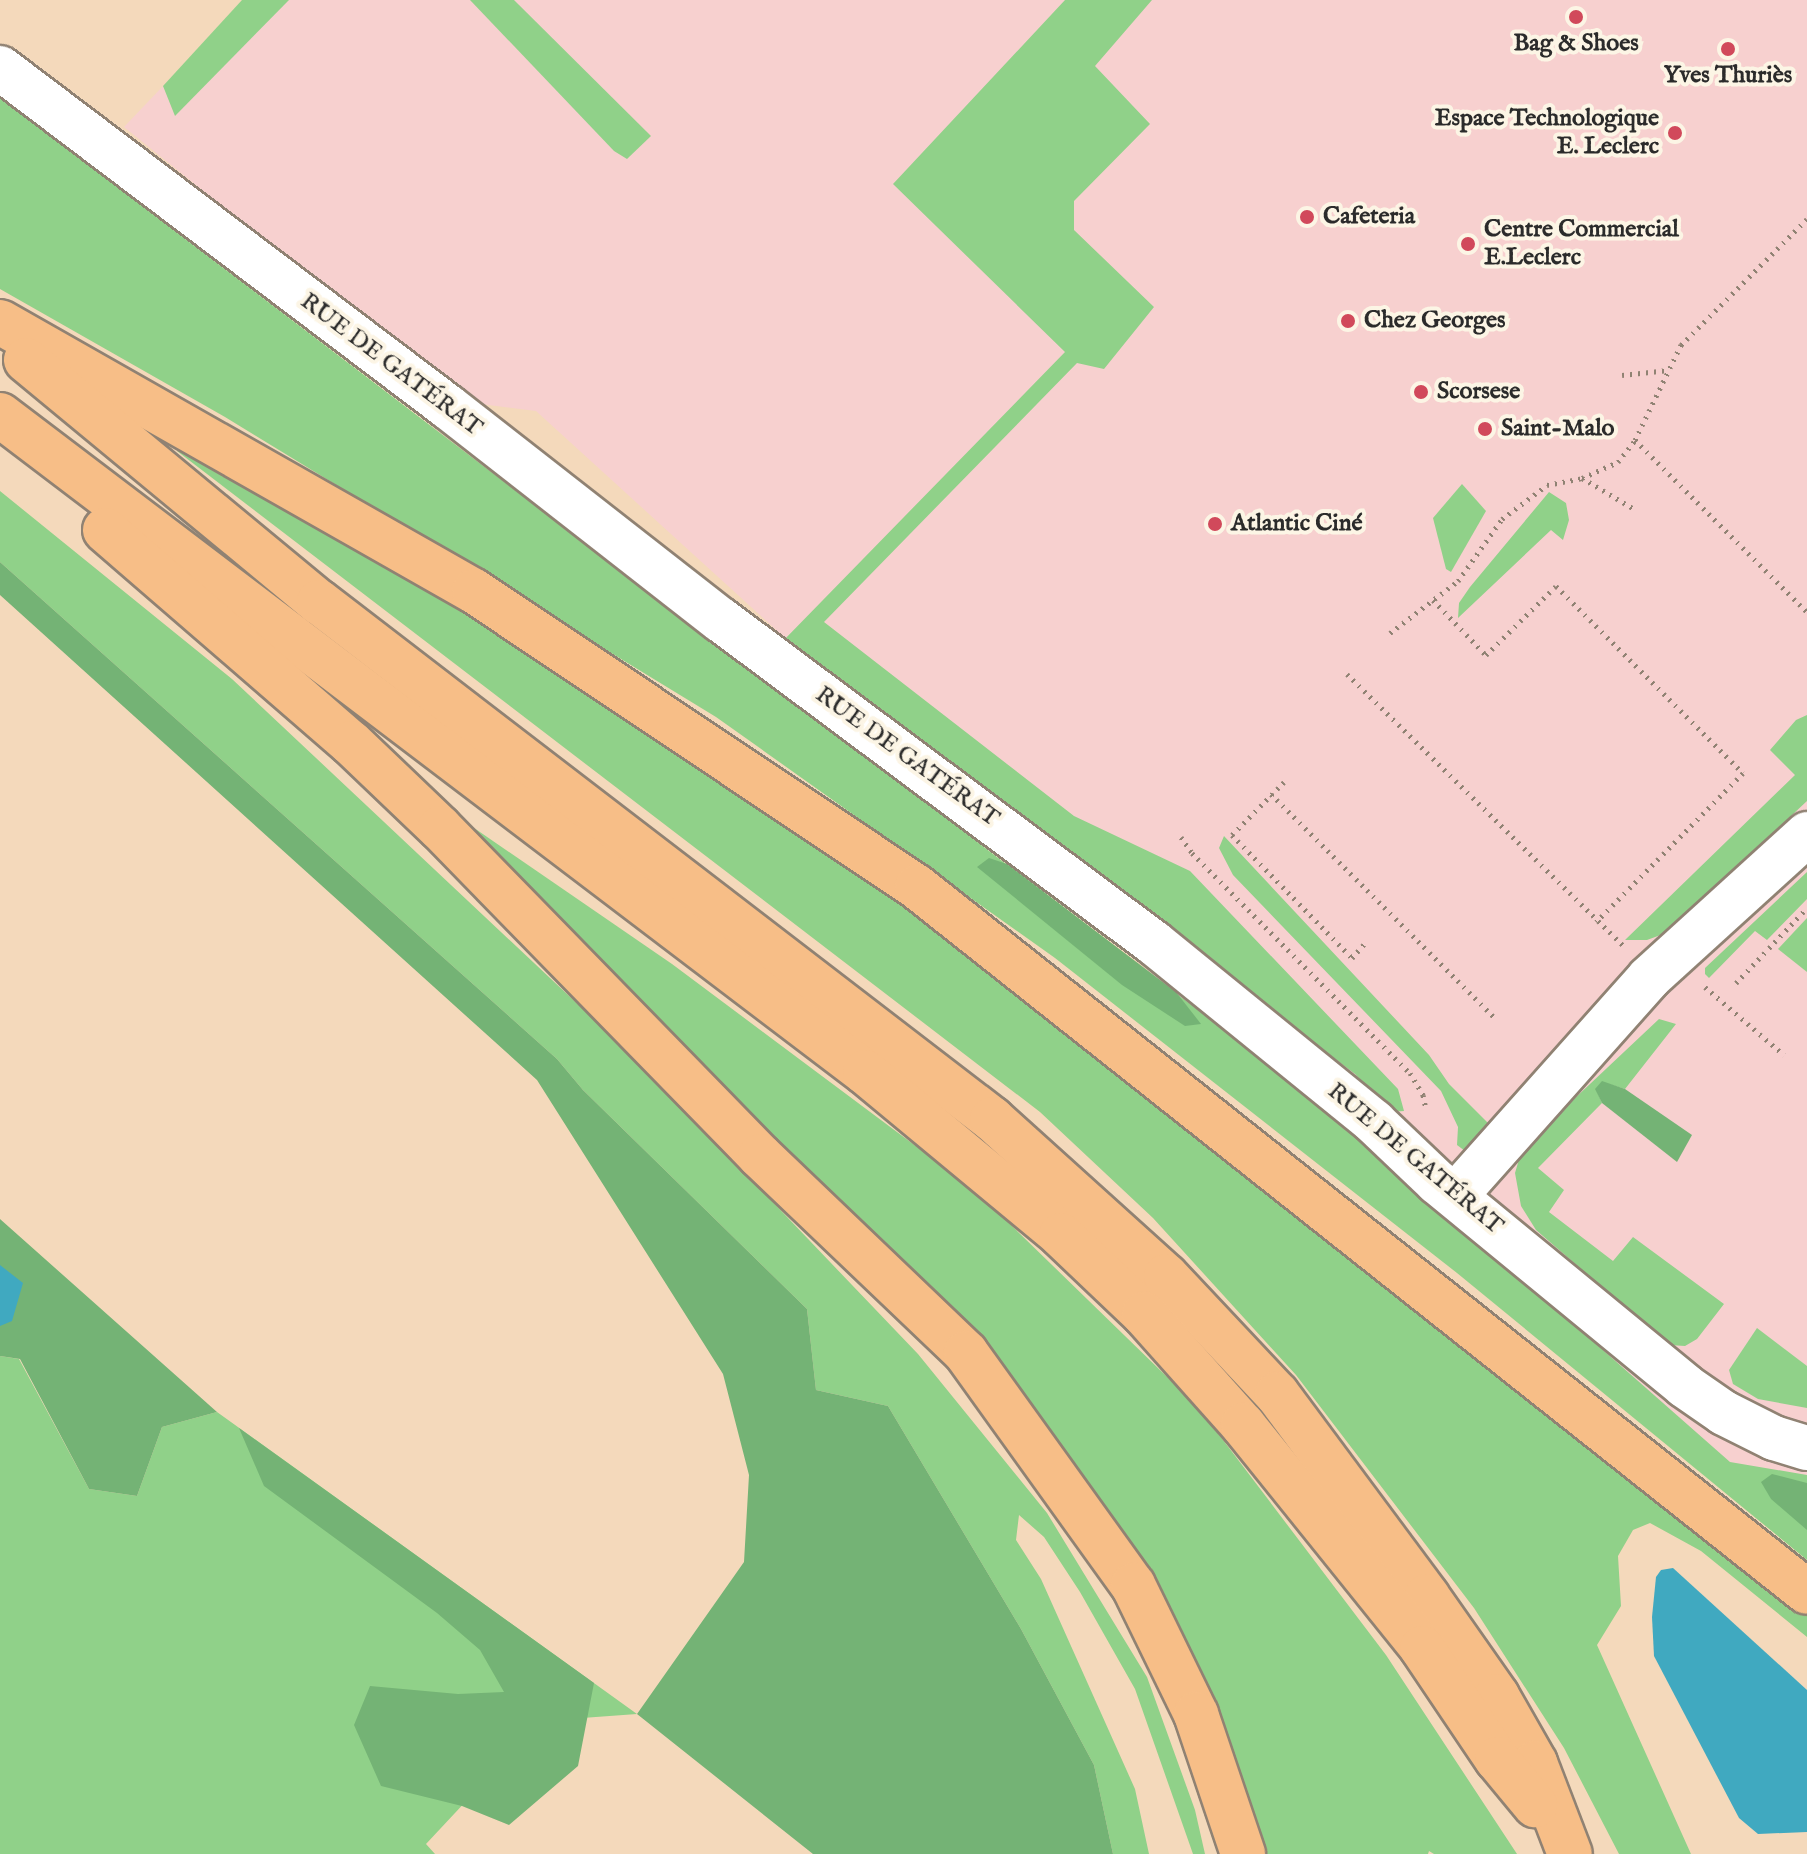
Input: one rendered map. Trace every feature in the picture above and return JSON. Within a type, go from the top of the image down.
[{"type":"main road","points":[[0,322],[474,591],[917,887],[1807,1592]]},
{"type":"main road","points":[[0,339],[319,602],[992,1119],[1166,1276],[1277,1394],[1427,1596],[1497,1696],[1527,1750],[1565,1844]]},
{"type":"main road","points":[[0,415],[865,1072],[1061,1235],[1144,1314],[1253,1436],[1422,1648],[1497,1759],[1565,1844]]},
{"type":"main road","points":[[0,445],[162,576],[351,743],[440,828],[760,1156],[966,1353],[1133,1585],[1196,1714],[1243,1854]]},
{"type":"street","name":"RUE DE GATÉRAT","points":[[0,68],[448,407],[721,620],[1130,925],[1374,1122],[1455,1196],[1685,1386],[1724,1413],[1774,1438],[1807,1448]]},
{"type":"street","points":[[1455,1196],[1673,953],[1807,834]]},
{"type":"path","points":[[1390,633],[1458,581],[1502,519],[1547,485],[1582,478],[1618,462],[1635,440],[1681,345],[1804,229],[1807,219]]},
{"type":"path","points":[[1622,375],[1669,370]]},
{"type":"path","points":[[1635,440],[1807,612]]},
{"type":"path","points":[[1582,478],[1636,510]]},
{"type":"path","points":[[1433,600],[1486,655],[1556,586],[1743,773],[1596,922]]},
{"type":"path","points":[[1347,674],[1596,922],[1624,946],[1648,946],[1673,953],[1721,1004],[1784,1055]]},
{"type":"path","points":[[1284,782],[1232,835],[1352,958],[1366,942]]},
{"type":"path","points":[[1271,794],[1495,1018]]},
{"type":"path","points":[[1181,837],[1192,853],[1410,1073],[1423,1095],[1429,1134],[1417,1163]]},
{"type":"path","points":[[1736,983],[1807,908]]},
{"type":"shaded area","points":[[245,0],[1807,0],[1807,1538],[1392,1193],[993,828],[782,642],[785,638],[536,411],[465,402],[124,127]]},
{"type":"green space","points":[[242,0],[289,0],[175,116],[163,86]]},
{"type":"green space","points":[[470,0],[514,0],[651,136],[627,159],[614,151]]},
{"type":"green space","points":[[1065,0],[1152,0],[1095,66],[1150,124],[1074,201],[1074,230],[1154,307],[1104,369],[1077,363],[824,622],[1074,816],[1190,871],[1398,1089],[1404,1111],[1391,1112],[1355,1074],[782,642],[1065,352],[893,184]]},
{"type":"green space","points":[[0,98],[1336,1115],[1730,1462],[1807,1475],[1807,1560],[1457,1273],[1055,958],[716,717],[225,417],[0,289]]},
{"type":"green space","points":[[187,445],[549,662],[980,954],[1807,1611],[1807,1637],[1701,1551],[1650,1523],[1633,1530],[1618,1556],[1621,1606],[1597,1645],[1691,1854],[1619,1854],[1564,1748],[1474,1608],[1296,1375],[1153,1218],[1040,1112],[177,451]]},
{"type":"green space","points":[[1462,484],[1486,511],[1451,572],[1446,569],[1433,518]]},
{"type":"green space","points":[[0,491],[232,679],[634,1057],[918,1354],[1047,1513],[1147,1677],[1195,1810],[1205,1854],[1193,1854],[1135,1689],[1080,1592],[1044,1537],[1019,1515],[1016,1540],[1041,1579],[1135,1789],[1149,1854],[1113,1854],[1094,1765],[1021,1629],[888,1406],[816,1390],[807,1309],[583,1090],[557,1059],[0,562]]},
{"type":"green space","points":[[1549,492],[1566,503],[1569,520],[1563,540],[1551,530],[1458,618],[1459,603],[1470,587]]},
{"type":"green space","points":[[0,562],[557,1059],[583,1090],[807,1309],[816,1390],[888,1406],[1021,1629],[1094,1765],[1113,1854],[813,1854],[637,1714],[744,1562],[749,1475],[723,1374],[537,1080],[0,595]]},
{"type":"green space","points":[[1807,715],[1807,801],[1666,933],[1647,940],[1625,940],[1795,775],[1770,750],[1796,720]]},
{"type":"green space","points":[[448,810],[672,964],[976,1191],[1198,1407],[1386,1655],[1517,1854],[1434,1854],[1429,1851],[1428,1854],[1262,1854],[1104,1511]]},
{"type":"green space","points":[[1224,836],[1429,1055],[1449,1084],[1491,1126],[1465,1151],[1457,1145],[1458,1127],[1441,1091],[1233,875],[1219,848]]},
{"type":"green space","points":[[989,858],[1007,864],[1176,992],[1201,1024],[1185,1026],[1122,985],[977,867]]},
{"type":"green space","points":[[1807,872],[1807,899],[1767,940],[1755,931],[1709,978],[1705,968]]},
{"type":"green space","points":[[1807,918],[1807,972],[1778,949]]},
{"type":"green space","points":[[1659,1019],[1676,1024],[1625,1089],[1602,1082],[1596,1089],[1602,1103],[1538,1168],[1564,1190],[1549,1212],[1613,1261],[1633,1237],[1724,1304],[1697,1339],[1685,1346],[1669,1345],[1536,1230],[1521,1206],[1515,1173],[1520,1156],[1556,1116]]},
{"type":"green space","points":[[1602,1081],[1625,1089],[1692,1135],[1677,1162],[1602,1103],[1595,1089]]},
{"type":"green space","points":[[0,1219],[217,1412],[162,1427],[137,1496],[89,1489],[20,1359],[0,1356]]},
{"type":"green space","points":[[1757,1328],[1807,1366],[1807,1408],[1758,1399],[1733,1384],[1729,1370]]},
{"type":"green space","points":[[0,1356],[19,1359],[89,1489],[137,1496],[162,1427],[217,1412],[637,1714],[541,1721],[426,1844],[435,1854],[0,1854]]},
{"type":"green space","points":[[239,1428],[594,1683],[578,1766],[509,1825],[462,1806],[381,1786],[354,1725],[370,1686],[458,1694],[504,1692],[480,1650],[437,1613],[264,1486]]},
{"type":"green space","points":[[1772,1474],[1807,1483],[1807,1530],[1771,1499],[1761,1482]]},
{"type":"water","points":[[0,1265],[23,1283],[12,1321],[0,1326]]},
{"type":"water","points":[[1673,1568],[1807,1690],[1807,1832],[1758,1834],[1739,1818],[1654,1656],[1652,1617],[1656,1577],[1661,1570]]},
{"type":"place","name":"Bag & Shoes","points":[[1576,17]]},
{"type":"place","name":"Yves Thuriès","points":[[1728,49]]},
{"type":"place","name":"Espace Technologique E. Leclerc","points":[[1675,133]]},
{"type":"place","name":"Cafeteria","points":[[1307,217]]},
{"type":"place","name":"Centre Commercial E.Leclerc","points":[[1468,244]]},
{"type":"place","name":"Chez Georges","points":[[1348,321]]},
{"type":"place","name":"Scorsese","points":[[1421,392]]},
{"type":"place","name":"Saint-Malo","points":[[1485,429]]},
{"type":"place","name":"Atlantic Ciné","points":[[1215,524]]}]
